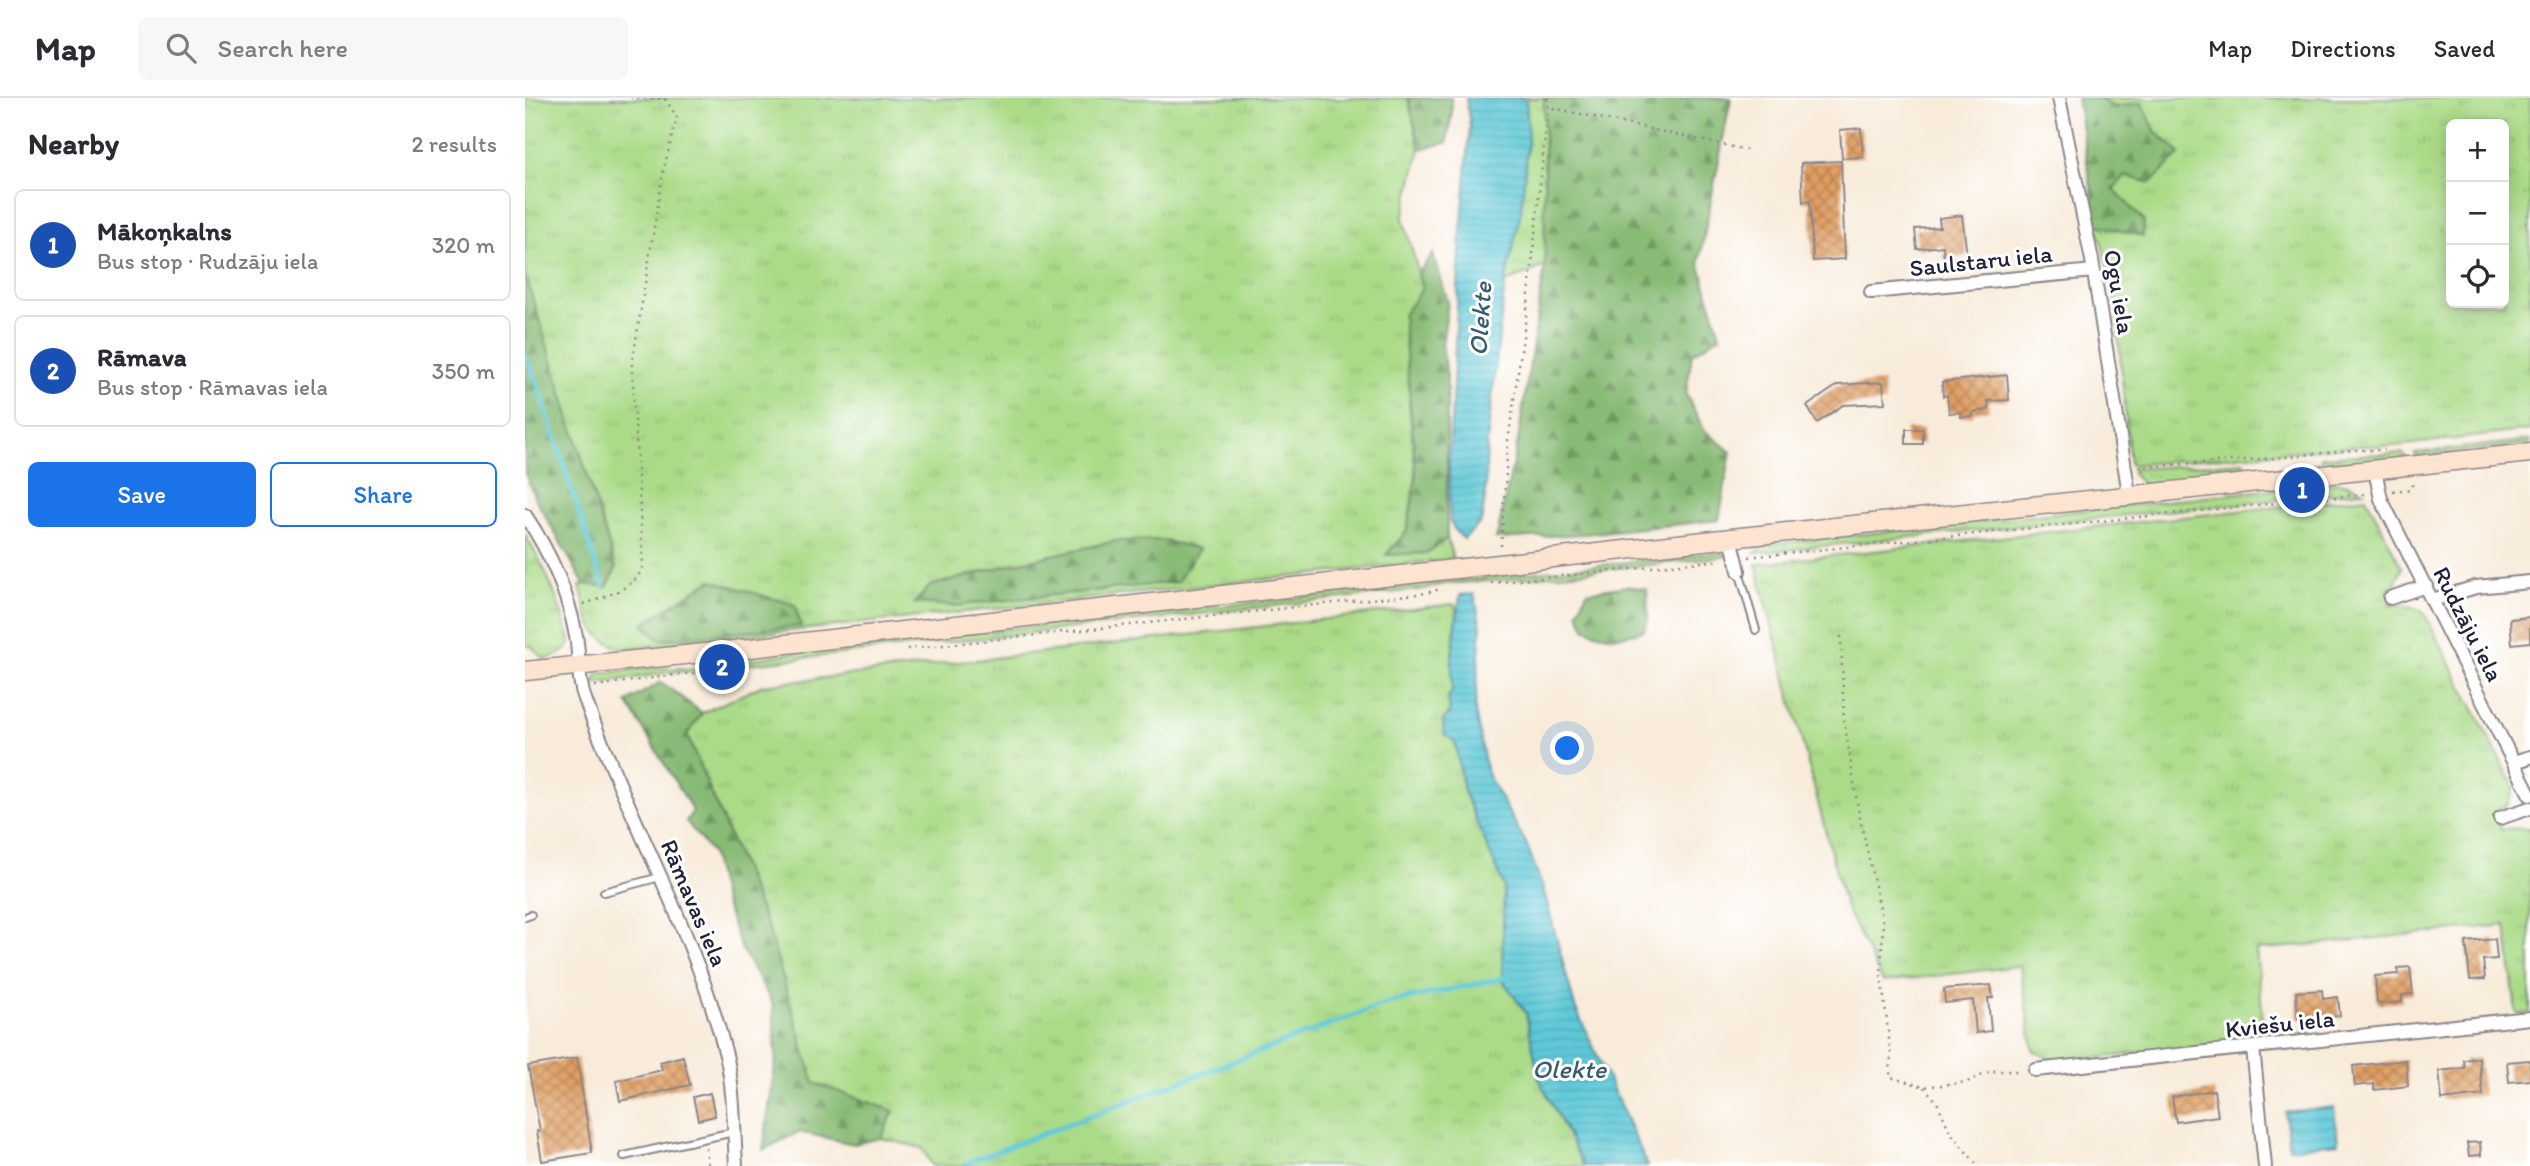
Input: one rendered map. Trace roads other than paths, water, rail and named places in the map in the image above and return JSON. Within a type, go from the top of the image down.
[{"type":"main road","points":[[525,671],[2129,494],[2530,453]]},
{"type":"street","name":"Ogu iela","points":[[2059,98],[2094,271],[2129,494]]},
{"type":"street","name":"Saulstaru iela","points":[[1871,292],[2094,271]]},
{"type":"street","name":"Rudzāju iela","points":[[2375,470],[2379,493],[2530,795]]},
{"type":"street","name":"Rāmavas iela","points":[[525,515],[555,568],[571,609],[577,640],[580,687],[596,731],[705,983],[727,1058],[736,1166]]},
{"type":"street","points":[[1731,538],[1737,565]]},
{"type":"street","points":[[2433,600],[2476,587],[2530,582]]},
{"type":"street","points":[[2390,597],[2425,586]]},
{"type":"street","points":[[2514,762],[2530,758]]},
{"type":"street","points":[[2501,818],[2530,808]]},
{"type":"street","name":"Kviešu iela","points":[[2035,1070],[2530,1018]]},
{"type":"street","points":[[2253,1048],[2265,1166]]},
{"type":"lane","points":[[1737,565],[1756,629]]},
{"type":"lane","points":[[604,892],[660,877]]},
{"type":"lane","points":[[624,1156],[733,1132]]},
{"type":"water","name":"Olekte","points":[[1466,98],[1526,98],[1528,140],[1521,211],[1505,283],[1487,442],[1485,499],[1481,522],[1464,539],[1450,522],[1449,461],[1461,233],[1470,126]]},
{"type":"water","name":"Olekte","points":[[1474,594],[1481,627],[1475,710],[1487,774],[1526,843],[1543,888],[1575,1007],[1648,1166],[1584,1166],[1539,1079],[1526,1013],[1502,979],[1504,886],[1464,792],[1455,742],[1444,734],[1443,721],[1450,712],[1448,697],[1452,692],[1452,656],[1460,595]]},
{"type":"water","points":[[2334,1107],[2338,1143],[2289,1148],[2285,1112]]},
{"type":"waterway","points":[[525,356],[536,380],[603,585]]},
{"type":"waterway","points":[[966,1163],[1387,1003],[1509,977]]},
{"type":"place","name":"Mākoņkalns","points":[[2302,490]]},
{"type":"place","name":"Rāmava","points":[[722,667]]}]
